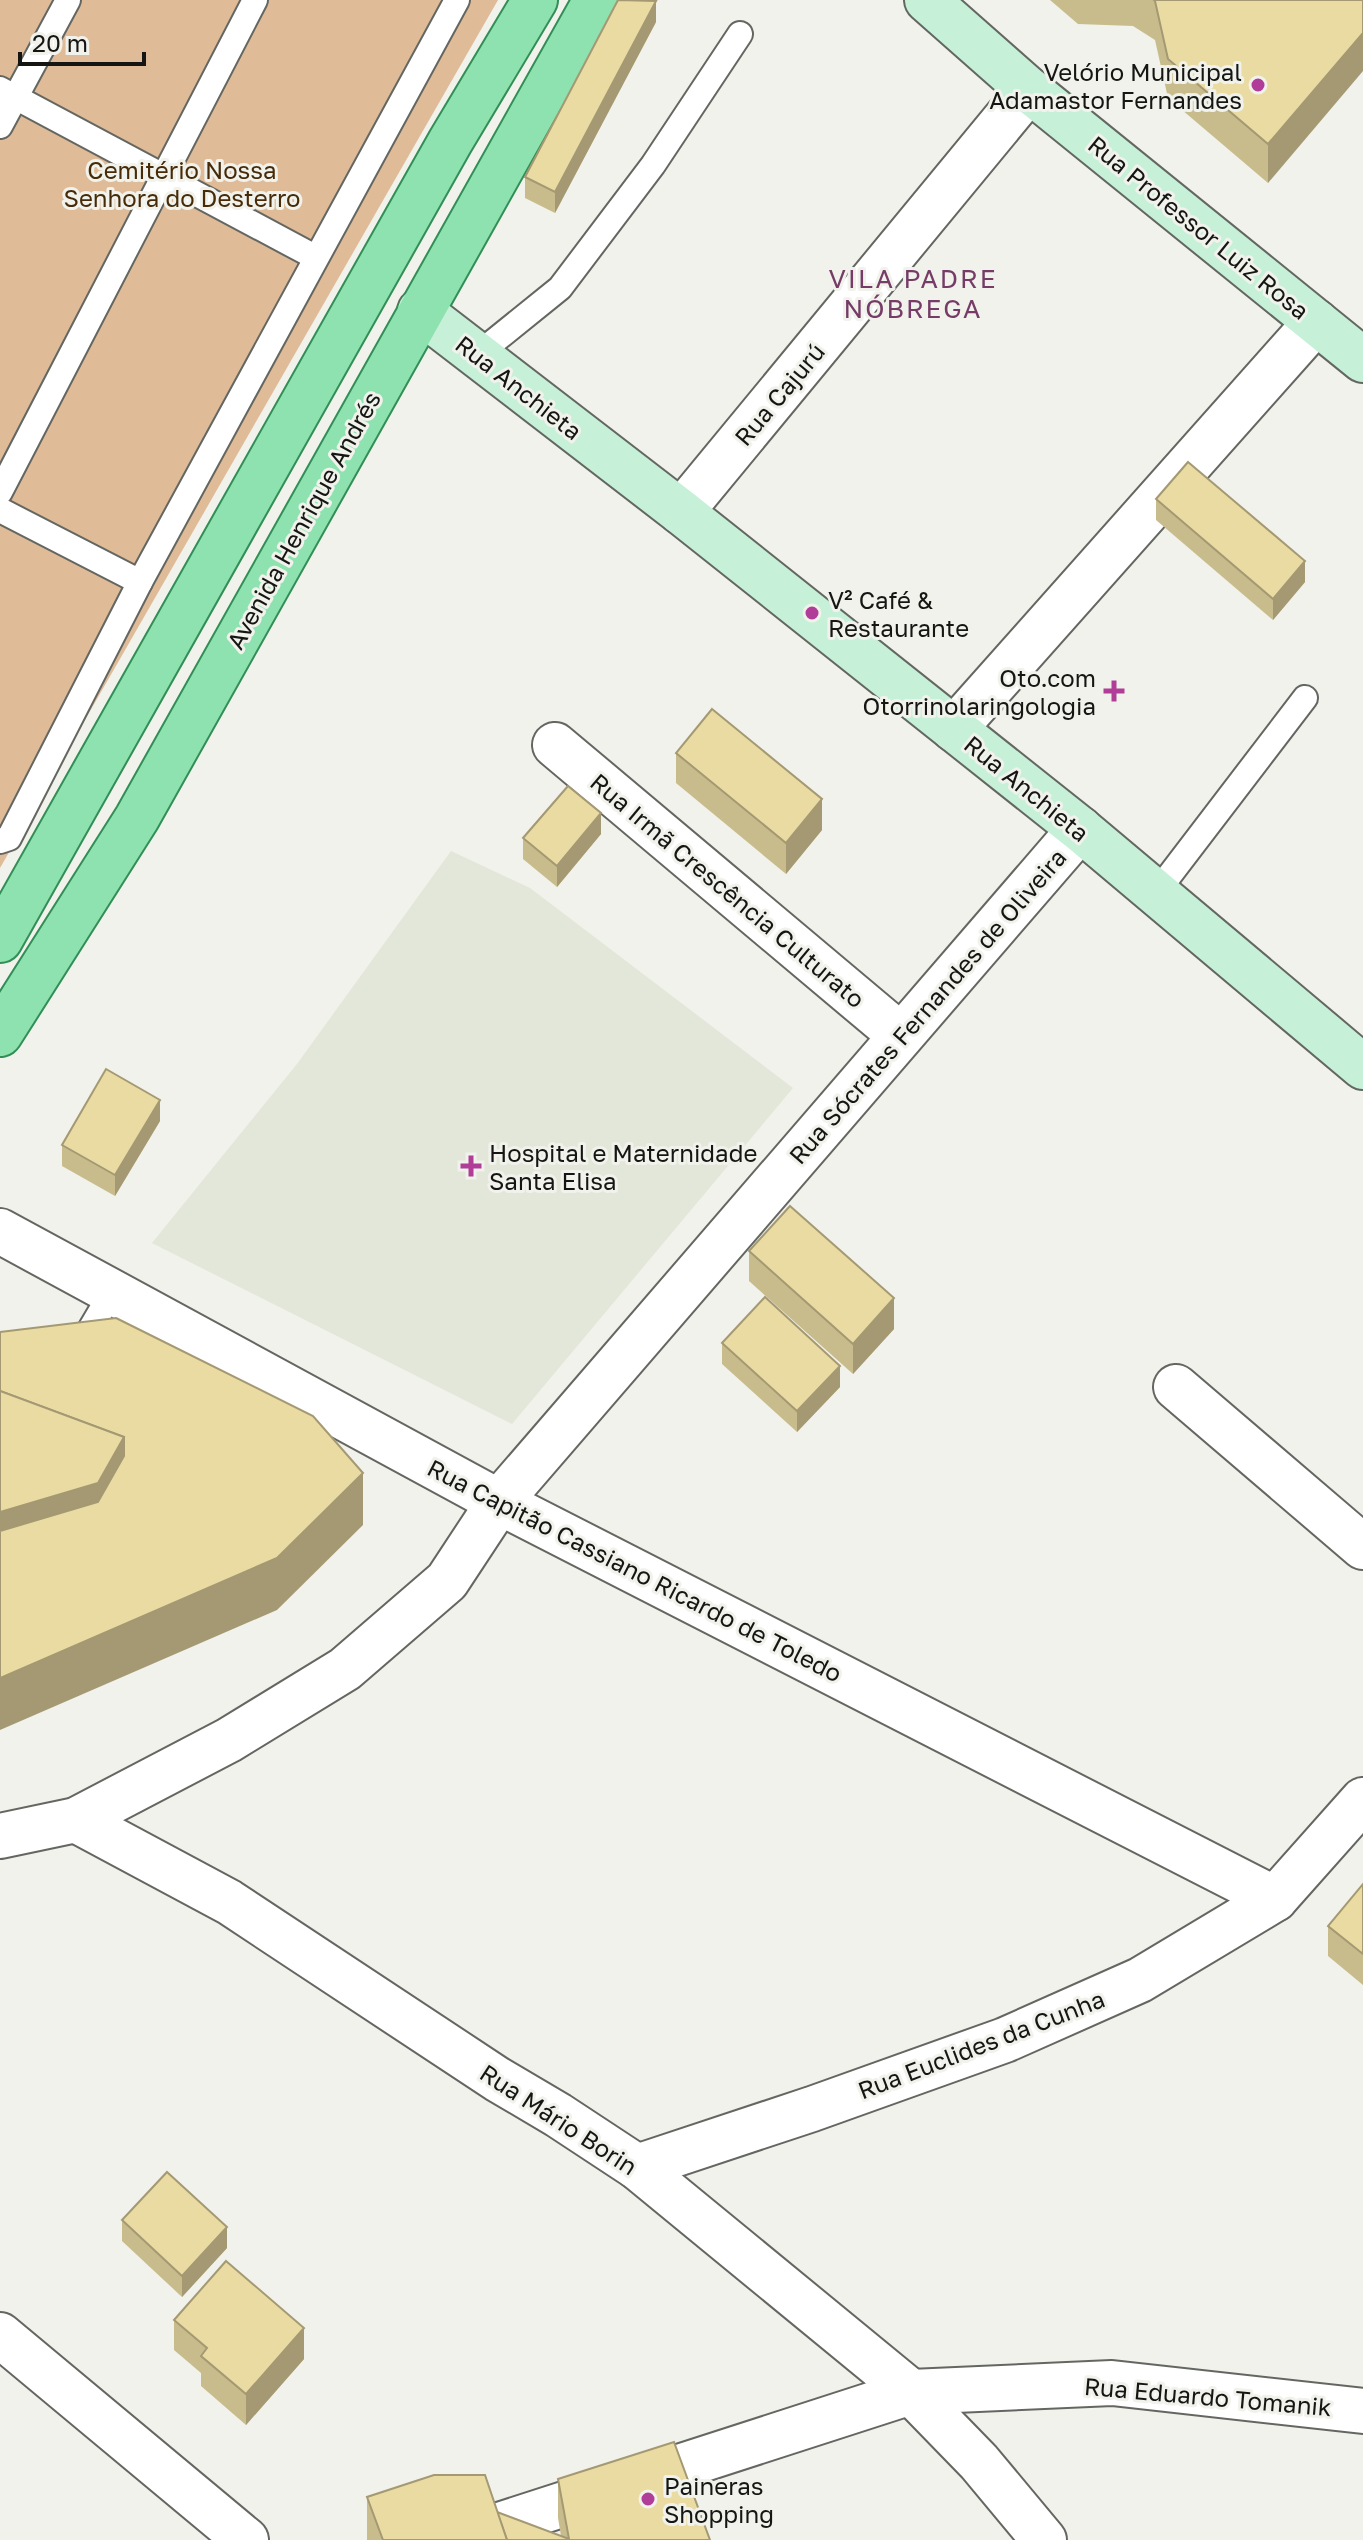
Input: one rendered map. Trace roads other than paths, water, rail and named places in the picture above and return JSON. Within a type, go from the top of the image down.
[{"type":"main road","points":[[0,940],[450,142],[535,0]]},
{"type":"main road","name":"Avenida Henrique Andrés","points":[[0,1034],[137,818],[596,0]]},
{"type":"main road","name":"Rua Professor Luiz Rosa","points":[[927,0],[1029,90],[1363,360]]},
{"type":"main road","points":[[420,311],[406,278],[440,191],[450,142]]},
{"type":"main road","name":"Rua Anchieta","points":[[420,311],[681,512],[1080,829],[1363,1067]]},
{"type":"main road","points":[[77,803],[89,826],[107,832],[137,818]]},
{"type":"street","name":"Rua Cajurú","points":[[681,512],[1029,90]]},
{"type":"street","points":[[954,729],[1316,322]]},
{"type":"street","name":"Rua Irmã Crescência Culturato","points":[[555,745],[900,1035]]},
{"type":"street","name":"Rua Sócrates Fernandes de Oliveira","points":[[76,1820],[229,1740],[345,1669],[447,1581],[499,1502],[1080,829]]},
{"type":"street","name":"Rua Capitão Cassiano Ricardo de Toledo","points":[[0,1231],[499,1502],[1275,1899]]},
{"type":"street","points":[[1176,1387],[1363,1547]]},
{"type":"street","name":"Rua Euclides da Cunha","points":[[637,2167],[1005,2040],[1140,1980],[1275,1899],[1363,1800]]},
{"type":"street","points":[[0,1836],[76,1820]]},
{"type":"street","name":"Rua Mário Borin","points":[[76,1820],[229,1902],[497,2079],[637,2167],[911,2392],[979,2462],[1044,2540]]},
{"type":"street","points":[[0,2335],[246,2540]]},
{"type":"street","name":"Rua Eduardo Tomanik","points":[[453,2540],[911,2392],[1112,2383],[1363,2411]]},
{"type":"lane","points":[[0,126],[8,92],[68,0]]},
{"type":"lane","points":[[0,492],[255,0]]},
{"type":"lane","points":[[0,841],[9,838],[140,582],[457,0]]},
{"type":"lane","points":[[477,355],[560,288],[653,165],[740,34]]},
{"type":"lane","points":[[8,92],[315,257]]},
{"type":"lane","points":[[0,510],[140,582]]},
{"type":"lane","points":[[1156,893],[1305,698]]},
{"type":"lane","points":[[68,1366],[112,1292]]},
{"type":"place","name":"Velório Municipal Adamastor Fernandes","points":[[1258,85]]},
{"type":"place","name":"V² Café & Restaurante","points":[[812,613]]},
{"type":"place","name":"Oto.com Otorrinolaringologia","points":[[1114,691]]},
{"type":"place","name":"Hospital e Maternidade Santa Elisa","points":[[471,1166]]},
{"type":"place","name":"Paineras Shopping","points":[[648,2499]]},
{"type":"district","name":"VILA PADRE NÓBREGA","points":[[913,293]]},
{"type":"park label","name":"Cemitério Nossa Senhora do Desterro","points":[[182,183]]}]
